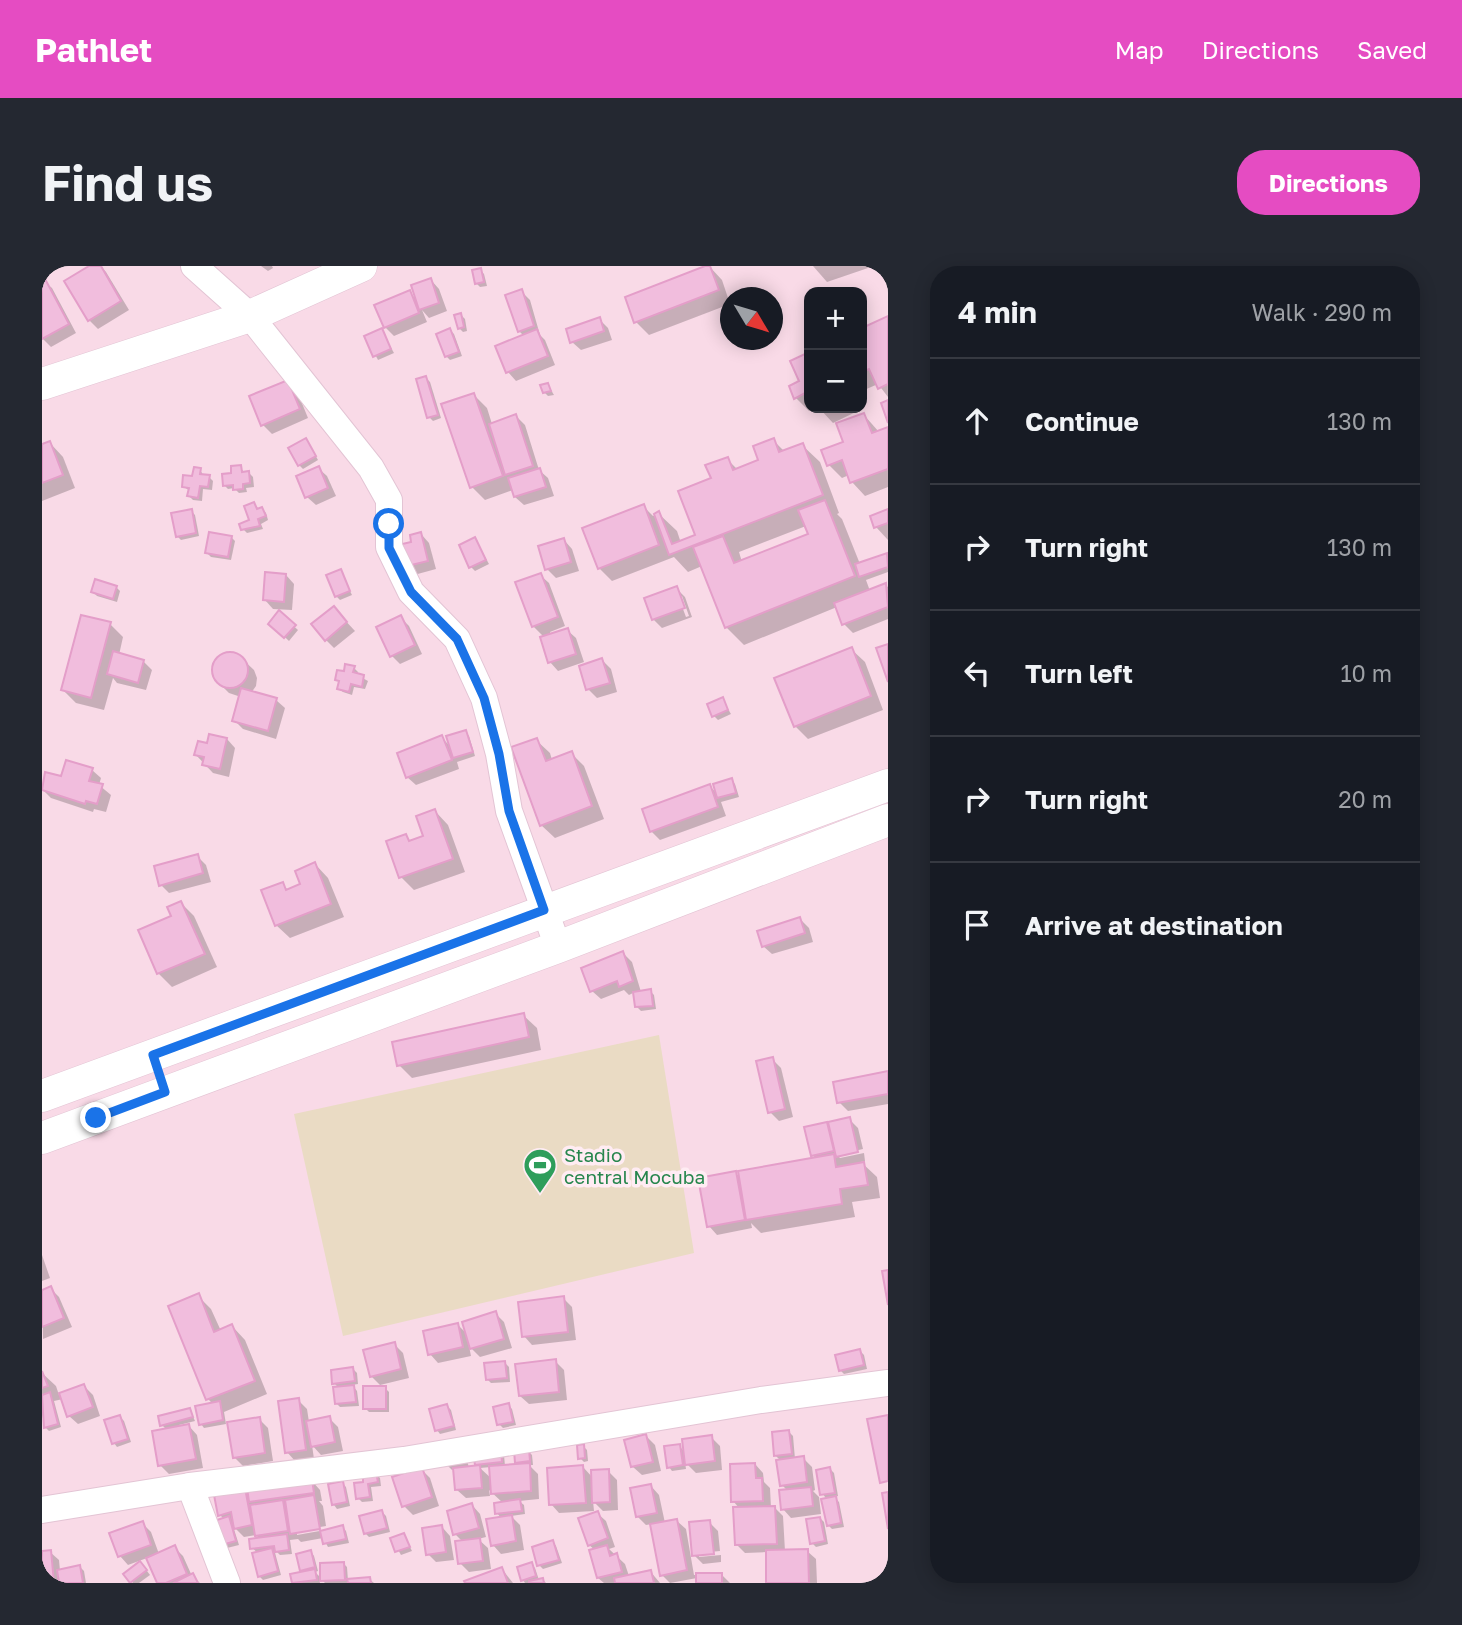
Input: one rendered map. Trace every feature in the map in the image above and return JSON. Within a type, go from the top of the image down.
[{"type":"street","points":[[194,266],[250,316],[371,468],[389,500],[389,548],[411,592],[457,639],[484,698],[499,754],[509,811],[558,947]]},
{"type":"street","points":[[42,384],[250,316],[361,266]]},
{"type":"street","points":[[42,1096],[888,785]]},
{"type":"street","points":[[42,1138],[558,947],[888,820]]},
{"type":"street","points":[[153,1055],[165,1092]]},
{"type":"street","points":[[42,1510],[190,1486],[404,1460],[761,1400],[888,1383]]},
{"type":"street","points":[[190,1486],[227,1583]]},
{"type":"shaded area","points":[[42,266],[888,266],[888,1583],[42,1583]]},
{"type":"shaded area","points":[[659,1035],[694,1253],[343,1336],[294,1114]]},
{"type":"building","points":[[89,266],[101,266],[121,301],[88,321],[64,281]]},
{"type":"building","points":[[710,266],[719,290],[634,323],[625,297]]},
{"type":"building","points":[[481,268],[484,282],[475,284],[472,270]]},
{"type":"building","points":[[44,277],[69,324],[42,339],[42,278]]},
{"type":"building","points":[[431,278],[439,303],[419,310],[411,285]]},
{"type":"building","points":[[522,289],[534,326],[518,332],[505,295]]},
{"type":"building","points":[[410,290],[419,313],[384,328],[374,305]]},
{"type":"building","points":[[461,313],[464,327],[458,329],[454,315]]},
{"type":"building","points":[[888,316],[888,384],[878,389],[869,369],[867,370],[867,326]]},
{"type":"building","points":[[600,317],[604,331],[570,343],[566,329]]},
{"type":"building","points":[[382,328],[391,349],[373,357],[364,336]]},
{"type":"building","points":[[450,328],[459,352],[445,357],[436,334]]},
{"type":"building","points":[[537,329],[548,356],[506,373],[495,346]]},
{"type":"building","points":[[804,354],[804,394],[794,399],[789,386],[799,381],[790,361]]},
{"type":"building","points":[[426,376],[438,415],[427,418],[416,379]]},
{"type":"building","points":[[288,380],[300,409],[261,426],[249,396]]},
{"type":"building","points":[[548,383],[551,391],[543,393],[540,385]]},
{"type":"building","points":[[474,393],[503,476],[470,488],[441,404]]},
{"type":"building","points":[[888,400],[888,423],[881,403]]},
{"type":"building","points":[[864,413],[872,433],[888,427],[888,469],[850,483],[842,460],[827,466],[821,450],[843,442],[836,423]]},
{"type":"building","points":[[516,414],[533,466],[505,475],[489,424]]},
{"type":"building","points":[[306,438],[316,456],[298,466],[288,448]]},
{"type":"building","points":[[774,438],[779,452],[803,443],[823,495],[669,555],[654,514],[659,511],[672,544],[695,535],[678,491],[711,478],[705,465],[728,457],[733,470],[758,460],[753,446]]},
{"type":"building","points":[[50,441],[63,475],[42,483],[42,444]]},
{"type":"building","points":[[241,465],[242,472],[249,471],[250,483],[243,484],[243,489],[233,490],[233,485],[223,486],[222,474],[231,473],[231,466]]},
{"type":"building","points":[[319,466],[328,488],[305,498],[296,476]]},
{"type":"building","points":[[194,467],[201,468],[200,474],[210,475],[208,487],[200,486],[198,498],[187,496],[189,488],[182,487],[183,475],[192,476]]},
{"type":"building","points":[[540,468],[546,487],[514,497],[508,478]]},
{"type":"building","points":[[825,500],[855,576],[725,628],[693,547],[723,536],[734,563],[808,534],[798,510]]},
{"type":"building","points":[[254,502],[257,509],[262,507],[266,516],[258,519],[260,526],[241,530],[239,524],[249,520],[244,506]]},
{"type":"building","points":[[644,504],[659,545],[598,569],[582,528]]},
{"type":"building","points":[[192,509],[196,533],[176,537],[171,513]]},
{"type":"building","points":[[888,509],[888,523],[874,528],[870,516]]},
{"type":"building","points":[[209,532],[232,536],[228,557],[205,553]]},
{"type":"building","points":[[421,532],[428,561],[403,567],[398,545],[411,542],[410,535]]},
{"type":"building","points":[[475,537],[486,560],[469,568],[459,545]]},
{"type":"building","points":[[564,538],[571,562],[545,570],[538,546]]},
{"type":"building","points":[[887,553],[888,567],[859,577],[855,564]]},
{"type":"building","points":[[341,569],[350,591],[335,597],[326,575]]},
{"type":"building","points":[[265,572],[286,574],[284,602],[263,600]]},
{"type":"building","points":[[541,573],[558,617],[532,627],[515,582]]},
{"type":"building","points":[[95,579],[117,586],[113,599],[91,592]]},
{"type":"building","points":[[886,583],[888,607],[842,625],[834,603]]},
{"type":"building","points":[[677,586],[685,608],[652,620],[644,598]]},
{"type":"building","points":[[334,606],[347,622],[325,641],[311,624]]},
{"type":"building","points":[[279,610],[296,625],[284,638],[268,624]]},
{"type":"building","points":[[81,615],[111,622],[91,698],[61,690]]},
{"type":"building","points":[[401,615],[415,645],[390,657],[376,627]]},
{"type":"building","points":[[568,628],[576,654],[548,663],[540,637]]},
{"type":"building","points":[[888,644],[888,682],[876,648]]},
{"type":"building","points":[[852,647],[871,696],[794,727],[774,678]]},
{"type":"building","points":[[113,651],[144,660],[138,683],[107,674]]},
{"type":"building","points":[[230,652],[243,657],[248,670],[243,683],[230,688],[217,683],[212,670],[217,657]]},
{"type":"building","points":[[602,658],[610,683],[586,690],[579,666]]},
{"type":"building","points":[[345,664],[355,666],[353,672],[364,675],[362,687],[351,684],[349,692],[337,689],[337,670],[344,671]]},
{"type":"building","points":[[241,688],[277,698],[268,731],[232,721]]},
{"type":"building","points":[[723,697],[728,710],[712,717],[707,704]]},
{"type":"building","points":[[466,730],[473,752],[453,758],[446,736]]},
{"type":"building","points":[[209,734],[227,738],[220,769],[202,765],[204,757],[194,755],[198,741],[207,743]]},
{"type":"building","points":[[442,735],[452,760],[406,778],[397,753]]},
{"type":"building","points":[[537,738],[546,761],[572,751],[592,806],[540,826],[511,747]]},
{"type":"building","points":[[66,760],[93,768],[89,781],[103,784],[97,804],[86,801],[85,804],[42,790],[45,772],[61,776]]},
{"type":"building","points":[[732,778],[736,793],[717,798],[713,784]]},
{"type":"building","points":[[710,784],[718,807],[650,832],[642,809]]},
{"type":"building","points":[[435,809],[453,859],[399,878],[386,841],[406,834],[409,841],[423,836],[416,816]]},
{"type":"building","points":[[198,854],[203,873],[159,886],[154,866]]},
{"type":"building","points":[[315,862],[331,904],[275,926],[261,890],[283,882],[286,890],[300,884],[295,871]]},
{"type":"building","points":[[181,901],[205,954],[157,974],[138,930],[171,916],[167,907]]},
{"type":"building","points":[[800,917],[805,933],[762,947],[757,931]]},
{"type":"building","points":[[623,951],[633,981],[619,987],[617,981],[590,992],[581,968]]},
{"type":"building","points":[[651,989],[653,1006],[635,1007],[633,992]]},
{"type":"building","points":[[524,1013],[529,1037],[397,1066],[392,1042]]},
{"type":"building","points":[[773,1057],[785,1109],[768,1113],[756,1061]]},
{"type":"building","points":[[888,1071],[888,1094],[837,1103],[833,1082]]},
{"type":"building","points":[[850,1117],[858,1152],[836,1157],[828,1122]]},
{"type":"building","points":[[827,1122],[834,1151],[811,1156],[804,1127]]},
{"type":"building","points":[[834,1154],[836,1167],[864,1162],[868,1185],[840,1189],[842,1204],[746,1220],[738,1171]]},
{"type":"building","points":[[736,1171],[745,1220],[707,1227],[698,1178]]},
{"type":"building","points":[[888,1270],[888,1305],[882,1271]]},
{"type":"building","points":[[51,1286],[64,1318],[42,1327],[42,1290]]},
{"type":"building","points":[[199,1293],[214,1332],[232,1324],[255,1381],[206,1400],[168,1306]]},
{"type":"building","points":[[564,1296],[568,1332],[522,1337],[518,1302]]},
{"type":"building","points":[[496,1311],[504,1339],[470,1349],[462,1322]]},
{"type":"building","points":[[458,1323],[463,1347],[428,1355],[423,1331]]},
{"type":"building","points":[[395,1342],[401,1369],[370,1377],[363,1350]]},
{"type":"building","points":[[860,1349],[864,1365],[839,1371],[835,1355]]},
{"type":"building","points":[[556,1359],[559,1392],[519,1396],[515,1364]]},
{"type":"building","points":[[505,1361],[507,1378],[486,1380],[484,1363]]},
{"type":"building","points":[[353,1367],[355,1381],[332,1384],[331,1370]]},
{"type":"building","points":[[42,1371],[48,1386],[42,1388]]},
{"type":"building","points":[[84,1384],[93,1407],[67,1417],[59,1393]]},
{"type":"building","points":[[354,1385],[356,1402],[335,1404],[333,1387]]},
{"type":"building","points":[[363,1386],[386,1386],[386,1409],[363,1409]]},
{"type":"building","points":[[50,1392],[58,1424],[44,1428],[42,1395]]},
{"type":"building","points":[[299,1398],[306,1450],[285,1453],[278,1401]]},
{"type":"building","points":[[220,1401],[223,1420],[199,1425],[195,1406]]},
{"type":"building","points":[[509,1403],[513,1422],[497,1425],[493,1407]]},
{"type":"building","points":[[447,1404],[454,1426],[435,1431],[429,1409]]},
{"type":"building","points":[[190,1408],[193,1417],[160,1426],[158,1416]]},
{"type":"building","points":[[120,1415],[128,1439],[112,1444],[104,1420]]},
{"type":"building","points":[[888,1415],[888,1481],[880,1483],[867,1419]]},
{"type":"building","points":[[330,1416],[335,1442],[311,1447],[306,1421]]},
{"type":"building","points":[[260,1417],[265,1453],[233,1458],[227,1422]]},
{"type":"building","points":[[189,1424],[196,1459],[158,1466],[152,1431]]},
{"type":"building","points":[[789,1430],[792,1454],[774,1456],[772,1432]]},
{"type":"building","points":[[646,1434],[653,1462],[631,1467],[624,1440]]},
{"type":"building","points":[[712,1435],[715,1461],[685,1465],[682,1439]]},
{"type":"building","points":[[584,1444],[585,1458],[578,1459],[577,1445]]},
{"type":"building","points":[[680,1444],[683,1465],[667,1468],[664,1446]]},
{"type":"building","points":[[529,1449],[530,1461],[515,1463],[514,1450]]},
{"type":"building","points":[[501,1450],[502,1462],[475,1465],[473,1453]]},
{"type":"building","points":[[804,1456],[807,1482],[780,1486],[776,1460]]},
{"type":"building","points":[[530,1463],[531,1491],[491,1494],[489,1466]]},
{"type":"building","points":[[755,1463],[756,1478],[762,1478],[763,1501],[731,1502],[730,1464]]},
{"type":"building","points":[[480,1465],[482,1488],[455,1490],[453,1468]]},
{"type":"building","points":[[583,1465],[586,1503],[549,1505],[547,1468]]},
{"type":"building","points":[[422,1467],[432,1497],[402,1507],[392,1477]]},
{"type":"building","points":[[830,1467],[835,1493],[820,1495],[816,1470]]},
{"type":"building","points":[[609,1469],[610,1502],[592,1503],[591,1470]]},
{"type":"building","points":[[376,1472],[378,1482],[368,1484],[370,1497],[356,1499],[354,1483],[363,1482],[363,1474]]},
{"type":"building","points":[[312,1479],[314,1493],[249,1502],[247,1488]]},
{"type":"building","points":[[343,1481],[347,1502],[332,1505],[328,1484]]},
{"type":"building","points":[[651,1484],[657,1513],[636,1517],[630,1488]]},
{"type":"building","points":[[811,1487],[813,1506],[781,1510],[779,1490]]},
{"type":"building","points":[[245,1488],[252,1525],[234,1529],[231,1512],[218,1516],[214,1495]]},
{"type":"building","points":[[888,1492],[888,1529],[882,1493]]},
{"type":"building","points":[[314,1495],[320,1529],[290,1534],[285,1500]]},
{"type":"building","points":[[836,1496],[841,1523],[827,1526],[821,1499]]},
{"type":"building","points":[[520,1499],[522,1511],[495,1514],[494,1503]]},
{"type":"building","points":[[283,1500],[288,1531],[255,1536],[250,1505]]},
{"type":"building","points":[[472,1503],[479,1528],[453,1535],[447,1511]]},
{"type":"building","points":[[775,1506],[777,1544],[735,1545],[733,1507]]},
{"type":"building","points":[[382,1510],[387,1528],[364,1534],[359,1516]]},
{"type":"building","points":[[598,1511],[608,1538],[588,1546],[578,1518]]},
{"type":"building","points":[[512,1515],[516,1541],[491,1546],[486,1519]]},
{"type":"building","points":[[229,1516],[236,1541],[218,1546],[211,1522]]},
{"type":"building","points":[[820,1517],[825,1541],[810,1544],[806,1519]]},
{"type":"building","points":[[677,1519],[687,1570],[660,1576],[650,1524]]},
{"type":"building","points":[[710,1520],[714,1554],[692,1556],[689,1522]]},
{"type":"building","points":[[143,1521],[151,1545],[118,1557],[109,1533]]},
{"type":"building","points":[[343,1525],[346,1539],[323,1544],[320,1531]]},
{"type":"building","points":[[442,1525],[446,1552],[426,1555],[422,1528]]},
{"type":"building","points":[[404,1533],[410,1547],[395,1552],[390,1538]]},
{"type":"building","points":[[287,1534],[289,1550],[275,1552],[274,1546],[250,1549],[249,1539]]},
{"type":"building","points":[[480,1538],[483,1561],[458,1564],[455,1541]]},
{"type":"building","points":[[553,1540],[559,1560],[537,1566],[532,1547]]},
{"type":"building","points":[[175,1545],[187,1574],[166,1583],[157,1583],[146,1558]]},
{"type":"building","points":[[607,1545],[610,1556],[617,1553],[622,1572],[597,1578],[589,1550]]},
{"type":"building","points":[[272,1548],[278,1571],[258,1577],[252,1553]]},
{"type":"building","points":[[808,1549],[809,1583],[766,1583],[766,1550]]},
{"type":"building","points":[[51,1550],[54,1583],[42,1583],[42,1551]]},
{"type":"building","points":[[311,1550],[315,1567],[300,1571],[296,1554]]},
{"type":"building","points":[[140,1561],[147,1570],[130,1583],[123,1574]]},
{"type":"building","points":[[344,1562],[345,1580],[320,1581],[320,1563]]},
{"type":"building","points":[[532,1562],[536,1576],[521,1581],[517,1567]]},
{"type":"building","points":[[80,1565],[83,1583],[59,1583],[57,1570]]},
{"type":"building","points":[[502,1567],[508,1583],[464,1581]]},
{"type":"building","points":[[315,1569],[317,1580],[292,1583],[290,1574]]},
{"type":"building","points":[[651,1570],[654,1583],[615,1583],[614,1578]]},
{"type":"building","points":[[193,1573],[198,1583],[173,1583]]},
{"type":"building","points":[[696,1573],[722,1573],[722,1583],[696,1583]]},
{"type":"building","points":[[370,1577],[371,1583],[348,1583],[347,1579]]},
{"type":"building","points":[[543,1578],[544,1583],[529,1583],[529,1581]]},
{"type":"place","name":"Stadio central Mocuba","points":[[540,1195]]},
{"type":"route","points":[[96,1118],[165,1092],[153,1055],[544,910],[509,811],[499,754],[484,698],[457,639],[411,592],[389,548],[389,524]]}]
